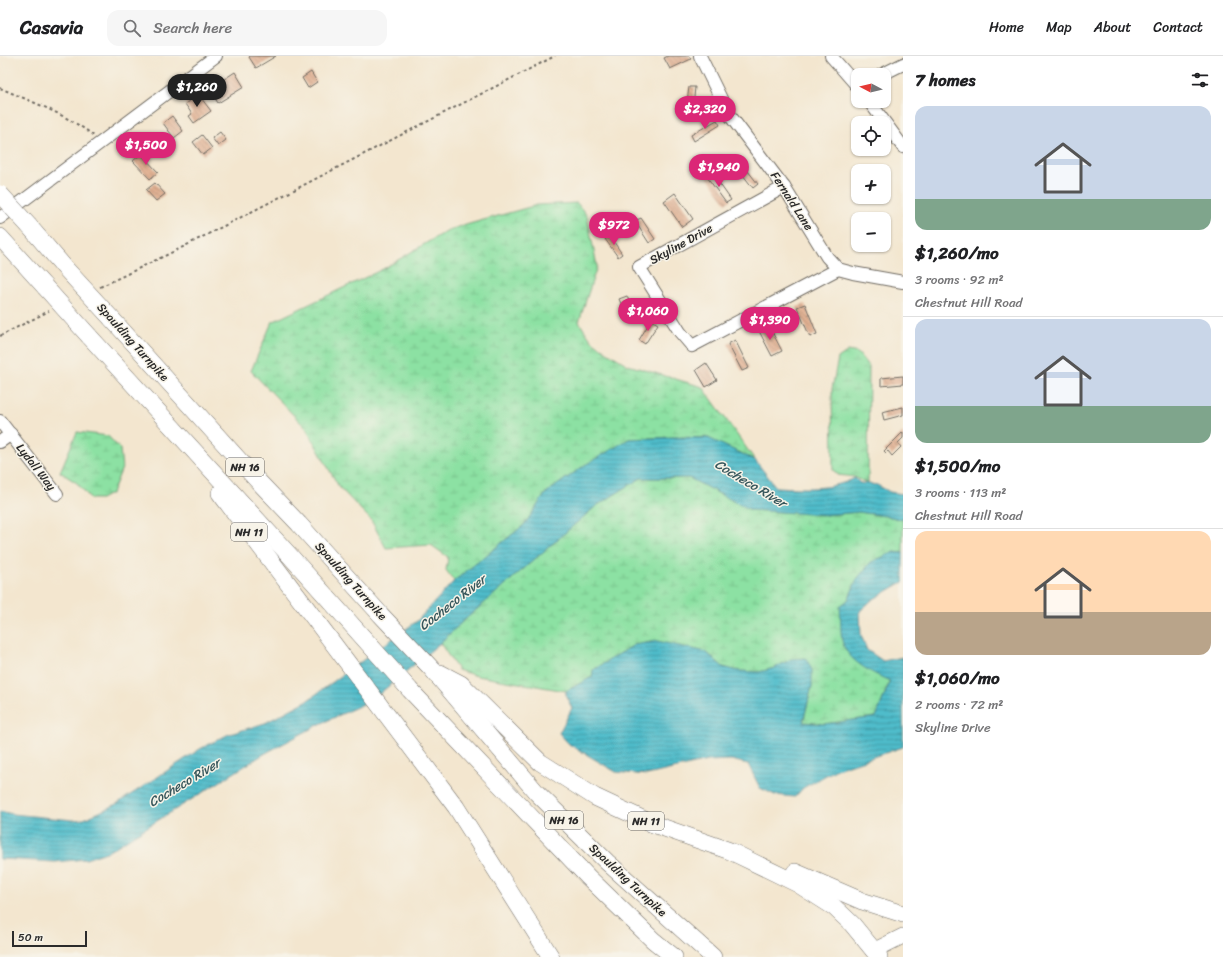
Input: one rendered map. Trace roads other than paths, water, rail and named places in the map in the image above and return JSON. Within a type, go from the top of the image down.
[{"type":"highway","name":"Spaulding Turnpike","points":[[0,194],[258,481],[431,668],[537,793],[606,862],[713,957]]},
{"type":"highway","name":"Spaulding Turnpike","points":[[4,243],[154,405],[360,632],[410,690],[588,878],[653,940],[674,957]]},
{"type":"highway","name":"NH 11","points":[[154,405],[456,807],[551,957]]},
{"type":"highway","name":"NH 11","points":[[431,668],[461,684],[540,762],[595,797],[653,824],[723,848],[741,856],[798,884],[834,907],[852,924],[872,955]]},
{"type":"highway","points":[[741,856],[795,872],[862,901],[903,914]]},
{"type":"main road","points":[[872,955],[903,936]]},
{"type":"street","points":[[0,218],[216,56]]},
{"type":"street","name":"Fernald Lane","points":[[700,56],[728,113],[784,187],[827,257],[838,269]]},
{"type":"street","points":[[831,56],[851,79]]},
{"type":"street","points":[[891,70],[903,64]]},
{"type":"street","points":[[874,108],[903,147]]},
{"type":"street","name":"Skyline Drive","points":[[784,187],[639,267],[680,332],[692,346],[838,269]]},
{"type":"street","points":[[838,269],[903,282]]},
{"type":"street","name":"Lydall Way","points":[[0,421],[57,494]]},
{"type":"street","points":[[0,442],[11,434]]},
{"type":"water","name":"Cocheco River","points":[[675,437],[708,438],[755,460],[776,487],[826,487],[855,478],[860,483],[877,485],[890,492],[903,494],[903,520],[859,512],[825,515],[751,510],[689,478],[641,478],[596,506],[440,643],[372,700],[318,725],[264,754],[109,851],[86,859],[55,862],[0,859],[0,811],[12,814],[73,820],[84,819],[115,805],[200,749],[227,735],[265,723],[308,700],[417,621],[454,581],[524,525],[546,493],[585,465],[629,439]]},
{"type":"water","points":[[894,552],[903,553],[903,582],[872,600],[860,611],[861,635],[867,650],[883,661],[903,657],[903,747],[837,769],[803,788],[795,797],[775,795],[760,788],[748,764],[731,760],[707,761],[647,775],[616,772],[569,744],[559,733],[572,708],[566,696],[566,691],[592,677],[593,670],[634,645],[657,641],[706,652],[723,667],[738,671],[759,672],[775,668],[791,659],[806,658],[812,670],[812,686],[803,722],[824,724],[876,717],[890,681],[863,667],[856,662],[846,650],[841,636],[840,606],[848,600],[857,579],[871,562]]}]
